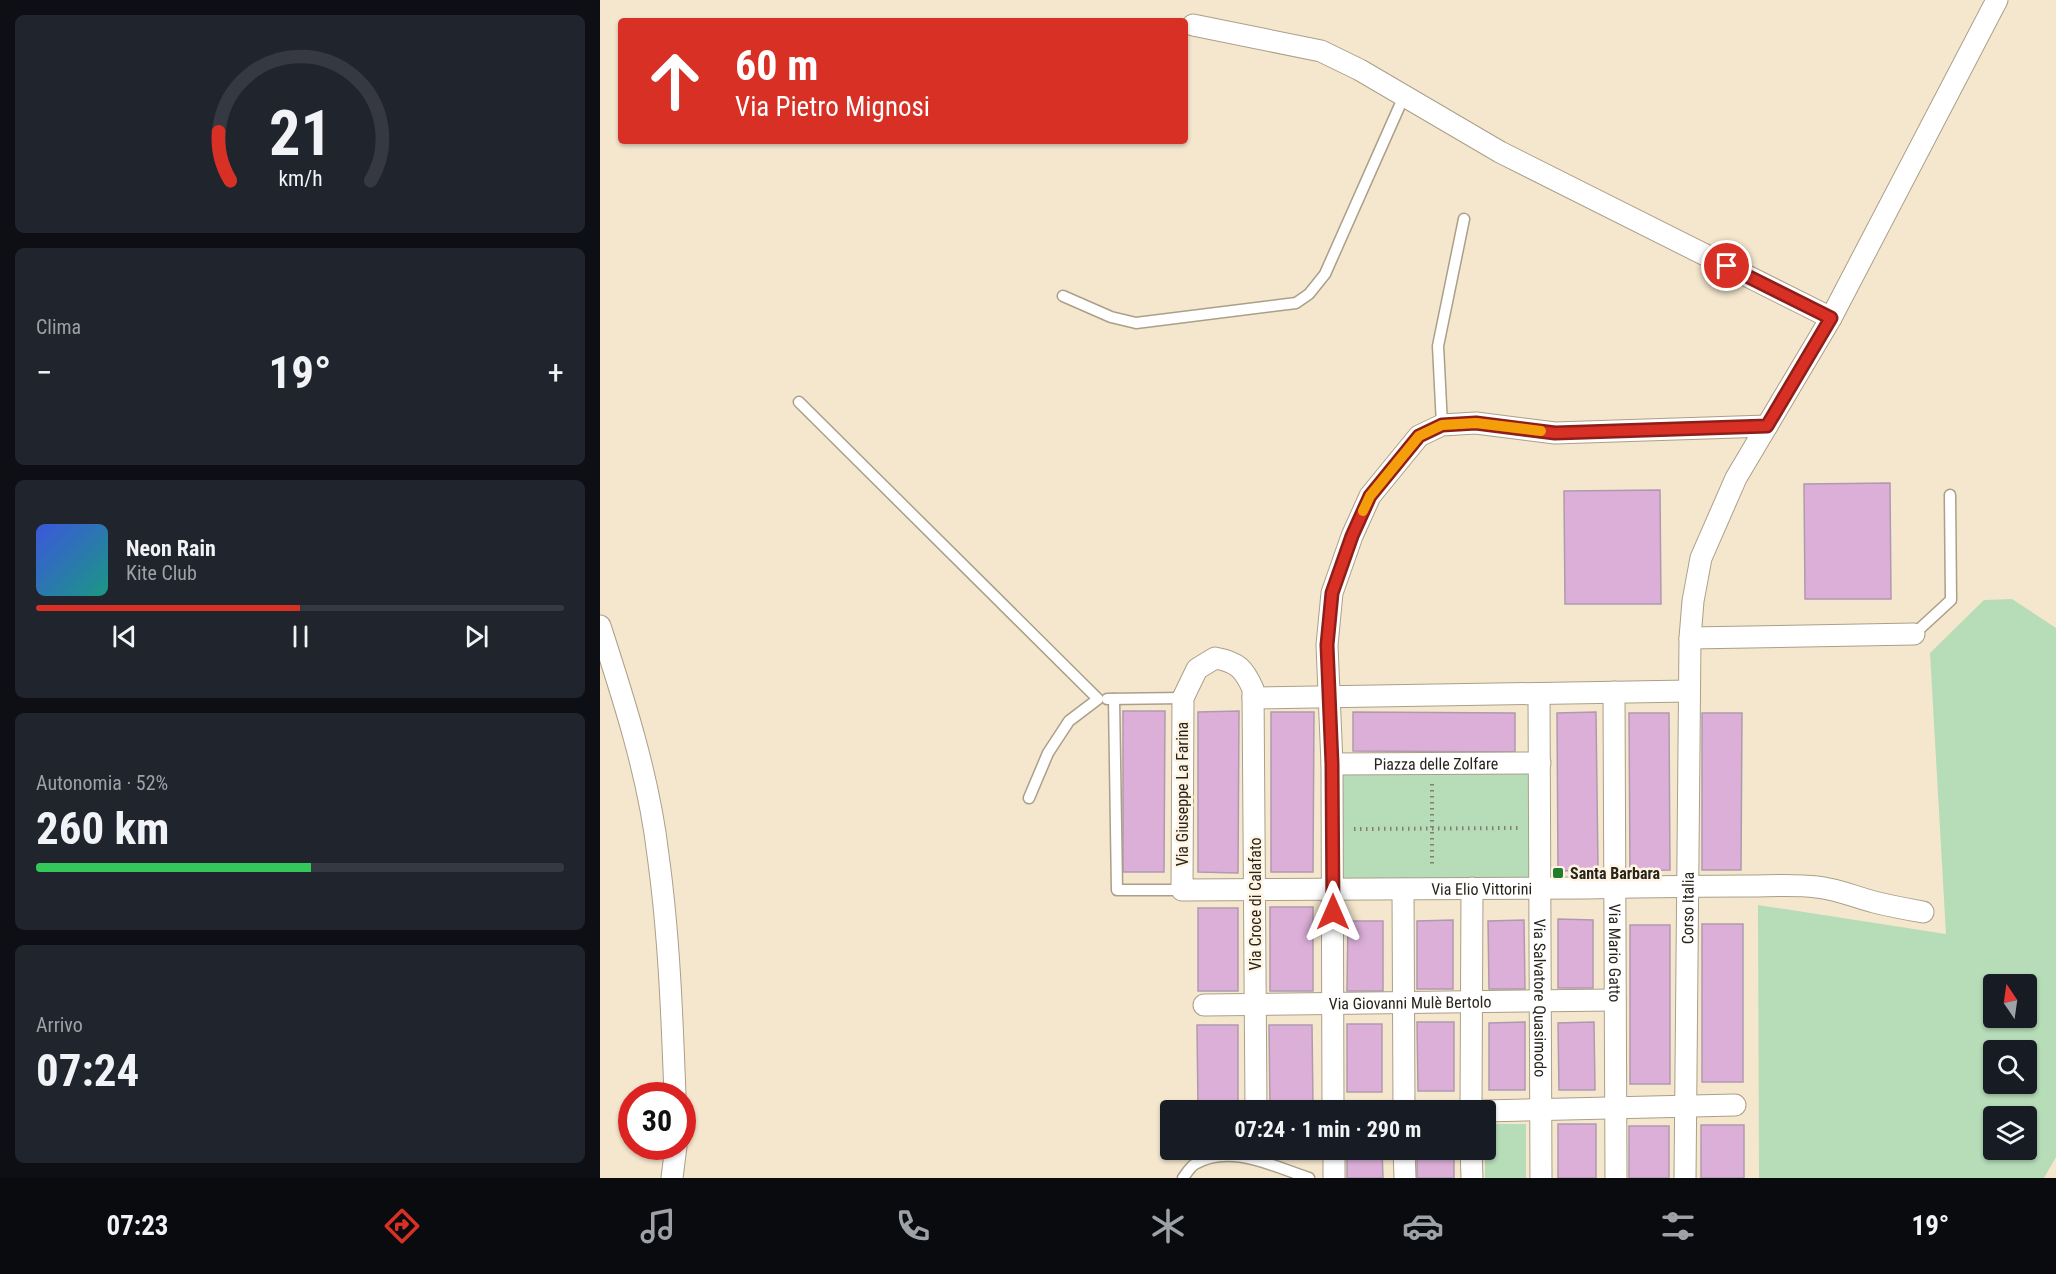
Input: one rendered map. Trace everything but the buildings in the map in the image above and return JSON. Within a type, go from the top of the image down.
[{"type":"street","name":"Corso Italia","points":[[1685,1178],[1690,638],[1693,601],[1701,558],[1736,478],[1831,318],[1997,0]]},
{"type":"street","points":[[1193,25],[1321,51],[1360,70],[1500,152],[1831,318]]},
{"type":"street","points":[[1334,1100],[1332,764],[1327,645],[1332,593],[1352,536],[1370,496],[1419,436],[1442,425],[1476,423],[1555,433],[1767,426]]},
{"type":"street","points":[[600,626],[626,705],[642,769],[658,853],[670,987],[674,1082]]},
{"type":"street","points":[[1690,638],[1914,634]]},
{"type":"street","name":"Via Croce di Calafato","points":[[1183,698],[1197,669],[1215,658],[1230,661],[1245,672],[1253,689],[1256,1100]]},
{"type":"street","points":[[1253,698],[1689,691]]},
{"type":"street","name":"Via Mario Gatto","points":[[1614,692],[1616,1178]]},
{"type":"street","points":[[1539,694],[1540,888]]},
{"type":"street","name":"Via Giuseppe La Farina","points":[[1182,890],[1183,698]]},
{"type":"street","name":"Piazza delle Zolfare","points":[[1332,764],[1540,763]]},
{"type":"street","name":"Via Elio Vittorini","points":[[1182,890],[1816,886],[1923,912]]},
{"type":"street","points":[[1471,1100],[1472,888]]},
{"type":"street","name":"Via Salvatore Quasimodo","points":[[1540,888],[1541,1178]]},
{"type":"street","points":[[1403,889],[1404,1100]]},
{"type":"street","name":"Via Giovanni Mulè Bertolo","points":[[1204,1005],[1615,1000]]},
{"type":"street","points":[[1496,1112],[1735,1105]]},
{"type":"street","points":[[672,1178],[674,1160]]},
{"type":"street","points":[[1334,1160],[1334,1178]]},
{"type":"street","points":[[1404,1160],[1405,1178]]},
{"type":"street","points":[[1472,1160],[1472,1178]]},
{"type":"lane","points":[[1064,296],[1111,317],[1136,323],[1296,303],[1309,294],[1325,274],[1404,96]]},
{"type":"lane","points":[[1442,425],[1438,346],[1464,219]]},
{"type":"lane","points":[[800,402],[1098,699]]},
{"type":"lane","points":[[1914,634],[1951,600],[1950,495]]},
{"type":"lane","points":[[1029,798],[1048,753],[1070,721],[1098,699],[1183,698]]},
{"type":"lane","points":[[1114,699],[1117,890],[1182,890]]},
{"type":"lane","points":[[1183,1178],[1194,1164],[1217,1156],[1245,1157],[1309,1178]]},
{"type":"path","points":[[1431,763],[1432,888]]},
{"type":"path","points":[[1332,829],[1540,828]]},
{"type":"green space","points":[[2012,599],[2056,628],[2056,1157],[2044,1178],[1759,1178],[1758,905],[1946,934],[1930,653],[1984,600]]},
{"type":"green space","points":[[1339,770],[1531,770],[1531,879],[1339,880]]},
{"type":"green space","points":[[1496,1124],[1526,1124],[1526,1178],[1485,1178],[1485,1160],[1496,1160]]},
{"type":"slow traffic","points":[[1363,511],[1370,496],[1419,436],[1442,425],[1476,423],[1541,431]]},
{"type":"place","name":"Santa Barbara","points":[[1558,873]]},
{"type":"route","points":[[1333,912],[1331,698],[1327,645],[1332,593],[1352,536],[1370,496],[1419,436],[1442,425],[1476,423],[1555,433],[1767,426],[1831,318],[1727,266]]}]
